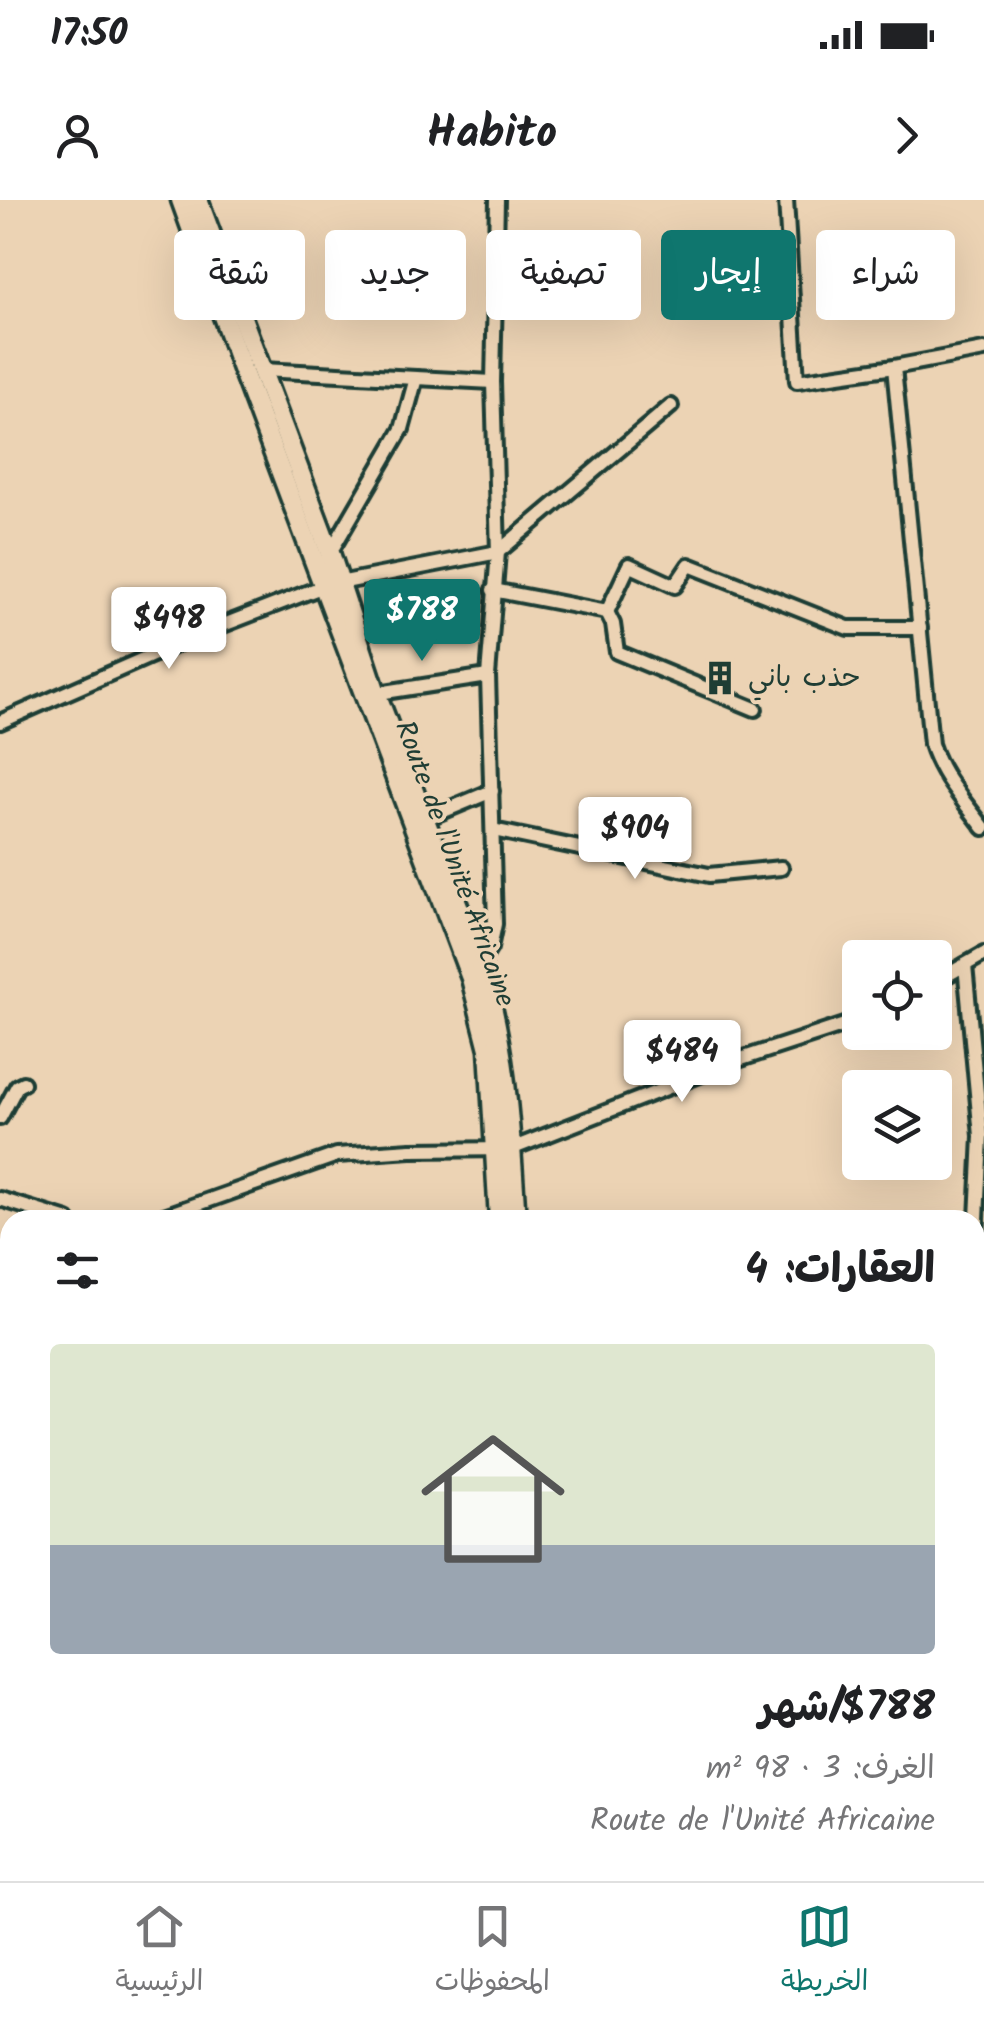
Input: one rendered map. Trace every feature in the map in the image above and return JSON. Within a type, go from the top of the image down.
[{"type":"main road","name":"Route de l'Unité Africaine","points":[[180,200],[476,970],[486,1003],[489,1049],[514,1210]]},
{"type":"main road","name":"Route de l'Unité Africaine","points":[[198,200],[330,553],[327,578]]},
{"type":"main road","name":"Route de l'Unité Africaine","points":[[500,1210],[503,1149]]},
{"type":"street","points":[[476,970],[490,948],[496,924],[488,676],[498,552],[493,382],[497,200]]},
{"type":"street","points":[[786,200],[797,381],[984,350]]},
{"type":"street","points":[[894,367],[931,744],[948,781],[984,828]]},
{"type":"street","points":[[262,370],[493,382]]},
{"type":"street","points":[[330,553],[402,429],[416,378]]},
{"type":"street","points":[[0,722],[327,578],[498,552],[671,406]]},
{"type":"street","points":[[607,612],[630,565],[675,586],[688,564],[848,628],[920,628]]},
{"type":"street","points":[[493,590],[607,612]]},
{"type":"street","points":[[607,612],[617,652],[755,709]]},
{"type":"street","points":[[370,694],[488,676]]},
{"type":"street","points":[[418,822],[492,791]]},
{"type":"street","points":[[493,830],[709,875],[781,868]]},
{"type":"street","points":[[952,972],[984,954]]},
{"type":"street","points":[[965,965],[982,1136],[978,1210]]},
{"type":"street","points":[[182,1210],[337,1156],[503,1149],[738,1060],[842,1026]]},
{"type":"street","points":[[0,1118],[22,1083]]},
{"type":"street","points":[[0,1199],[36,1210]]},
{"type":"place","name":"حذب باني","points":[[720,678]]}]
